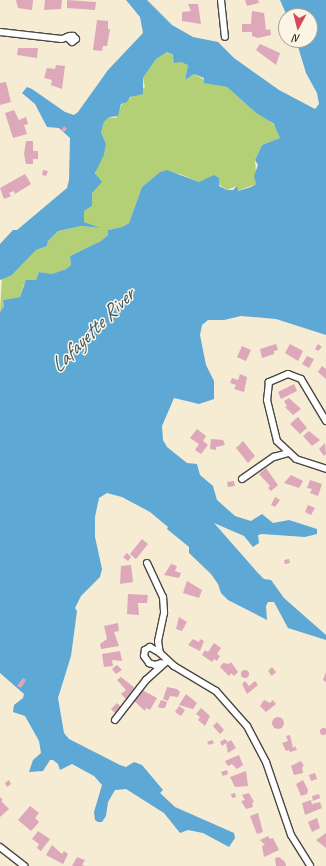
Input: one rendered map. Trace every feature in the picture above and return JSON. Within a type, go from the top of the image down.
[{"type":"street","points":[[221,0],[225,37]]},
{"type":"street","points":[[0,32],[67,37]]},
{"type":"street","points":[[326,421],[301,379],[288,374],[270,382],[267,400],[276,436],[288,453],[296,459],[326,469]]},
{"type":"street","points":[[242,479],[274,457],[288,453]]},
{"type":"street","points":[[147,563],[163,596],[164,613],[158,641],[160,653]]},
{"type":"street","points":[[167,661],[155,665],[149,663],[144,656],[145,650],[150,647],[160,653],[167,661],[216,691],[247,726],[266,762],[291,835],[310,866]]},
{"type":"street","points":[[115,720],[146,680],[167,661]]},
{"type":"street","points":[[0,847],[24,866]]},
{"type":"green space","points":[[167,52],[188,65],[185,80],[194,74],[212,84],[227,87],[255,112],[260,114],[278,128],[280,138],[262,145],[255,160],[257,184],[237,191],[237,186],[227,190],[209,178],[199,182],[180,174],[160,172],[142,187],[129,223],[122,227],[108,230],[108,235],[101,241],[70,256],[71,265],[66,269],[52,274],[39,272],[36,280],[24,284],[20,297],[3,300],[4,306],[0,312],[2,278],[12,275],[36,250],[47,246],[48,241],[58,231],[81,226],[98,228],[84,222],[84,211],[92,206],[92,193],[98,184],[95,168],[104,155],[106,144],[101,132],[104,122],[109,117],[116,118],[122,104],[145,87],[143,78],[156,59]]},
{"type":"water","name":"Lafayette River","points":[[126,0],[147,0],[172,25],[193,37],[218,42],[234,58],[279,90],[315,109],[319,104],[317,93],[306,73],[298,48],[318,48],[318,8],[284,8],[280,0],[326,0],[326,335],[276,319],[241,316],[224,320],[208,320],[202,325],[200,335],[206,365],[214,381],[214,399],[199,404],[174,398],[162,426],[163,440],[167,447],[187,463],[197,464],[200,475],[213,486],[217,500],[235,516],[251,521],[262,514],[273,523],[289,520],[317,529],[317,534],[305,537],[258,535],[259,543],[253,547],[244,536],[214,523],[264,579],[271,580],[284,598],[326,635],[326,640],[288,628],[274,602],[268,602],[266,606],[267,620],[228,600],[221,593],[218,584],[211,574],[189,553],[189,547],[167,529],[168,527],[150,512],[122,497],[107,493],[99,498],[95,517],[95,537],[102,569],[100,577],[81,596],[75,608],[77,611],[71,656],[58,698],[64,733],[69,739],[120,765],[126,767],[134,762],[142,765],[163,790],[160,793],[175,807],[234,833],[235,838],[229,847],[203,833],[188,830],[180,833],[164,813],[126,789],[115,790],[108,802],[106,816],[102,822],[98,822],[95,820],[94,812],[102,785],[94,776],[72,764],[60,770],[58,764],[53,760],[50,760],[43,771],[29,772],[33,760],[41,753],[39,741],[25,716],[13,712],[14,705],[23,698],[24,694],[0,673],[0,312],[4,306],[3,300],[20,297],[26,280],[36,280],[39,272],[52,274],[66,269],[71,265],[70,256],[101,241],[108,235],[108,230],[122,227],[129,223],[142,187],[160,172],[167,170],[199,182],[214,175],[219,178],[219,186],[227,190],[233,190],[237,186],[238,191],[256,184],[254,176],[258,165],[255,160],[262,145],[280,138],[274,124],[255,112],[227,87],[204,83],[204,78],[194,74],[185,80],[188,65],[181,62],[174,63],[173,55],[167,52],[156,59],[143,78],[143,94],[130,97],[127,102],[121,104],[118,116],[109,117],[104,122],[101,132],[106,144],[104,155],[95,173],[102,182],[92,193],[92,206],[84,211],[84,222],[100,228],[81,226],[58,231],[48,241],[47,246],[36,250],[12,275],[0,280],[0,244],[13,230],[17,230],[67,188],[69,180],[70,138],[59,128],[47,127],[35,104],[22,93],[27,87],[32,89],[65,112],[74,115],[78,112],[108,70],[143,33],[140,17]]},
{"type":"building","points":[[16,0],[33,0],[32,10],[18,8]]},
{"type":"building","points":[[45,0],[62,0],[61,9],[44,10]]},
{"type":"building","points":[[67,0],[96,2],[95,10],[67,8]]},
{"type":"building","points":[[245,0],[258,0],[259,3],[247,6]]},
{"type":"building","points":[[188,4],[198,4],[201,24],[182,21],[182,12],[191,11]]},
{"type":"building","points":[[252,11],[264,13],[266,30],[270,29],[271,35],[258,38],[252,36],[252,32],[242,32],[242,24],[251,24]]},
{"type":"building","points":[[97,20],[108,21],[108,29],[110,29],[107,46],[103,46],[102,51],[93,50]]},
{"type":"building","points":[[260,44],[280,53],[276,65],[256,50]]},
{"type":"building","points":[[18,48],[38,48],[37,58],[17,55]]},
{"type":"building","points":[[56,65],[65,66],[62,89],[51,85],[52,80],[44,78],[47,68],[55,69]]},
{"type":"building","points":[[6,82],[11,102],[0,105],[0,83]]},
{"type":"building","points":[[14,110],[19,120],[26,117],[28,124],[24,125],[27,134],[13,138],[5,113]]},
{"type":"building","points":[[64,126],[67,129],[64,132],[61,130]]},
{"type":"building","points":[[26,141],[33,141],[33,151],[38,151],[38,159],[33,159],[33,164],[26,164],[24,154]]},
{"type":"building","points":[[43,170],[48,171],[46,176],[42,175]]},
{"type":"building","points":[[25,174],[31,184],[15,194],[14,191],[9,193],[11,196],[4,199],[0,188]]},
{"type":"building","points":[[276,344],[278,350],[274,351],[274,354],[262,358],[260,349]]},
{"type":"building","points":[[290,344],[303,351],[298,361],[285,353]]},
{"type":"building","points":[[318,344],[322,347],[318,351],[315,349]]},
{"type":"building","points":[[242,346],[251,350],[246,361],[237,357]]},
{"type":"building","points":[[307,356],[314,359],[309,368],[302,364]]},
{"type":"building","points":[[322,366],[326,369],[326,379],[318,372]]},
{"type":"building","points":[[240,374],[247,377],[244,392],[234,389],[236,385],[230,383],[232,378],[238,380]]},
{"type":"building","points":[[294,384],[297,391],[281,399],[278,392]]},
{"type":"building","points":[[289,398],[301,409],[293,415],[285,407],[287,406],[284,401]]},
{"type":"building","points":[[298,417],[307,428],[300,434],[290,424]]},
{"type":"building","points":[[197,429],[206,436],[203,441],[208,445],[201,454],[195,450],[199,444],[190,438]]},
{"type":"building","points":[[309,431],[320,440],[312,446],[303,436]]},
{"type":"building","points":[[211,439],[223,440],[225,445],[216,447],[216,450],[210,449]]},
{"type":"building","points":[[243,441],[255,456],[248,463],[236,448]]},
{"type":"building","points":[[325,443],[326,454],[324,456],[319,449]]},
{"type":"building","points":[[266,468],[278,485],[271,491],[268,488],[270,486],[259,474]]},
{"type":"building","points":[[291,475],[303,481],[299,488],[284,483]]},
{"type":"building","points":[[310,480],[322,484],[318,496],[310,493],[312,489],[307,488]]},
{"type":"building","points":[[234,481],[235,486],[228,487],[227,482]]},
{"type":"building","points":[[275,497],[280,500],[275,507],[271,505]]},
{"type":"building","points":[[308,505],[315,508],[311,515],[305,512]]},
{"type":"building","points":[[142,539],[148,544],[136,559],[130,554]]},
{"type":"building","points":[[127,553],[131,557],[128,561],[123,557]]},
{"type":"building","points":[[289,559],[290,563],[285,564],[284,560]]},
{"type":"building","points":[[171,564],[177,566],[175,571],[181,573],[179,578],[164,575]]},
{"type":"building","points":[[131,565],[133,582],[120,584],[121,566]]},
{"type":"building","points":[[187,581],[202,590],[199,598],[183,593]]},
{"type":"building","points":[[128,594],[148,595],[147,603],[138,603],[139,615],[127,614]]},
{"type":"building","points":[[179,617],[187,622],[182,631],[176,629]]},
{"type":"building","points":[[118,623],[119,631],[114,632],[119,646],[101,649],[100,644],[107,639],[104,626]]},
{"type":"building","points":[[193,639],[199,642],[200,639],[204,641],[200,651],[188,645]]},
{"type":"building","points":[[214,643],[221,648],[217,654],[220,656],[217,661],[214,659],[212,662],[202,655],[205,650],[208,652]]},
{"type":"building","points":[[120,651],[122,661],[112,660],[113,666],[104,667],[102,654]]},
{"type":"building","points":[[231,662],[238,672],[234,676],[231,673],[229,676],[220,667],[223,663],[229,664]]},
{"type":"building","points":[[117,665],[122,670],[116,674],[112,669]]},
{"type":"building","points":[[272,667],[276,672],[272,676],[268,671]]},
{"type":"building","points":[[243,670],[247,670],[249,674],[247,678],[243,678],[241,676],[241,672]]},
{"type":"building","points":[[326,672],[326,682],[323,680]]},
{"type":"building","points":[[121,677],[136,689],[126,699],[121,694],[126,690],[117,680]]},
{"type":"building","points":[[23,678],[26,680],[21,688],[17,686]]},
{"type":"building","points":[[245,681],[249,686],[255,681],[258,685],[247,694],[242,684]]},
{"type":"building","points":[[167,687],[177,689],[180,692],[178,697],[170,696],[168,701],[163,699]]},
{"type":"building","points":[[142,690],[157,698],[150,710],[146,708],[145,711],[134,701]]},
{"type":"building","points":[[186,694],[197,703],[193,709],[179,705]]},
{"type":"building","points":[[161,700],[167,702],[165,708],[158,707]]},
{"type":"building","points":[[264,700],[270,703],[273,700],[276,704],[266,712],[260,706]]},
{"type":"building","points":[[117,703],[121,707],[115,713],[111,709]]},
{"type":"building","points":[[179,706],[185,710],[181,716],[175,712]]},
{"type":"building","points":[[201,708],[210,716],[205,726],[198,720],[200,717],[196,714]]},
{"type":"building","points":[[278,717],[282,719],[284,723],[282,727],[278,729],[274,727],[272,723],[274,719]]},
{"type":"building","points":[[217,722],[224,730],[220,734],[213,726]]},
{"type":"building","points":[[323,728],[326,731],[323,734],[320,731]]},
{"type":"building","points":[[290,735],[293,748],[295,746],[297,750],[290,752],[289,750],[286,751],[282,743],[288,741],[286,736]]},
{"type":"building","points":[[225,739],[228,742],[231,740],[236,748],[228,753],[226,743],[222,746],[220,742]]},
{"type":"building","points":[[212,740],[214,743],[209,745],[207,742]]},
{"type":"building","points":[[239,755],[243,765],[237,769],[232,764],[228,766],[225,761]]},
{"type":"building","points":[[301,761],[304,766],[302,767],[303,773],[294,775],[291,766]]},
{"type":"building","points":[[227,770],[228,774],[223,776],[221,772]]},
{"type":"building","points":[[246,771],[248,786],[235,787],[230,777]]},
{"type":"building","points":[[315,773],[317,779],[311,781],[309,775]]},
{"type":"building","points":[[9,780],[11,784],[7,787],[5,783]]},
{"type":"building","points":[[303,780],[308,790],[307,794],[301,796],[296,784]]},
{"type":"building","points":[[235,793],[236,797],[232,798],[231,794]]},
{"type":"building","points":[[249,793],[254,802],[252,803],[253,807],[246,809],[241,801],[245,800],[242,795]]},
{"type":"building","points":[[319,794],[320,798],[313,801],[312,796]]},
{"type":"building","points":[[0,797],[3,800],[1,801],[9,809],[0,817]]},
{"type":"building","points":[[311,800],[312,804],[320,802],[322,808],[305,815],[302,803]]},
{"type":"building","points":[[30,806],[39,813],[35,818],[39,822],[31,831],[18,820]]},
{"type":"building","points":[[258,813],[263,832],[257,834],[250,816]]},
{"type":"building","points":[[317,818],[320,828],[312,832],[308,822]]},
{"type":"building","points":[[38,831],[50,839],[41,851],[37,848],[39,844],[32,839]]},
{"type":"building","points":[[326,833],[326,848],[316,840]]},
{"type":"building","points":[[268,836],[270,839],[273,838],[279,850],[264,857],[262,846],[265,845],[260,840]]},
{"type":"building","points":[[52,845],[62,854],[64,851],[68,854],[63,864],[46,855]]},
{"type":"building","points":[[77,857],[85,860],[82,865],[85,866],[72,866]]},
{"type":"building","points":[[279,857],[285,862],[286,866],[276,866],[275,858]]}]
